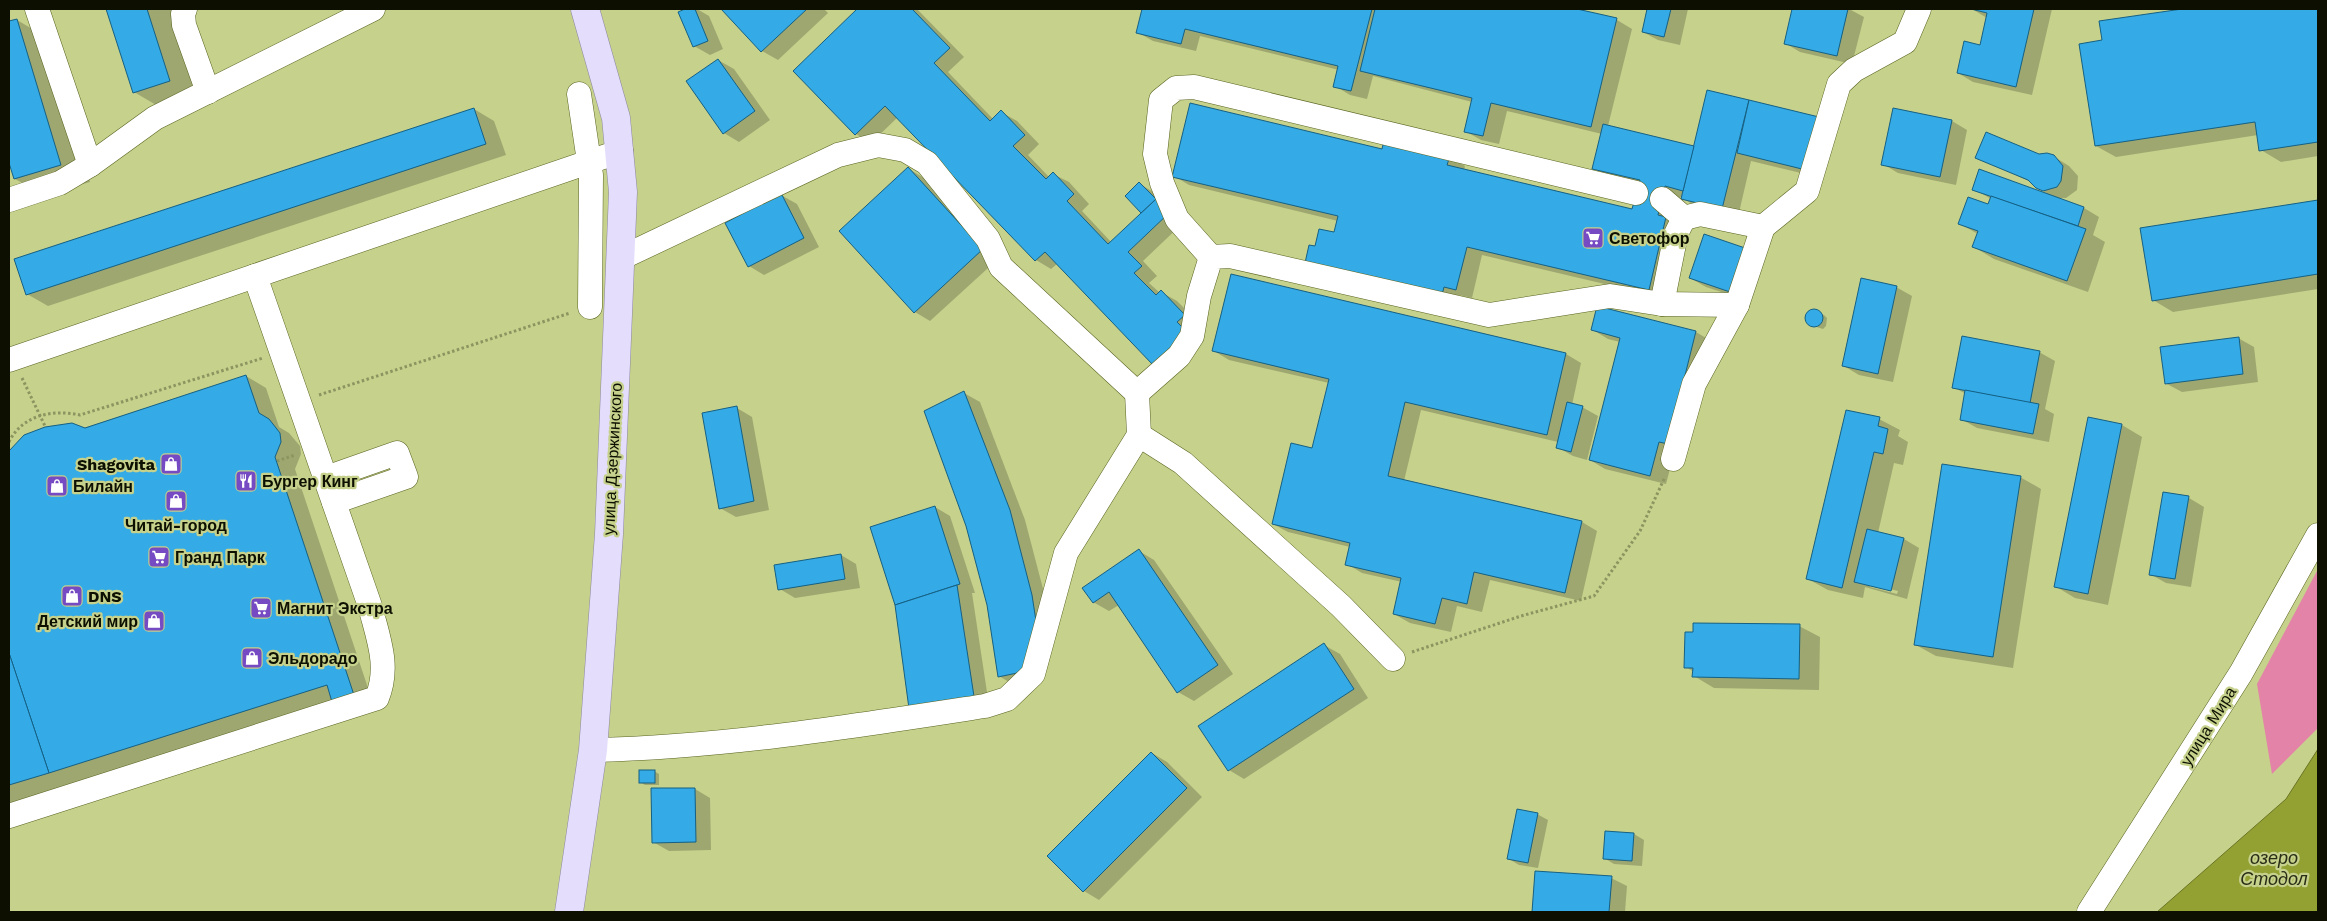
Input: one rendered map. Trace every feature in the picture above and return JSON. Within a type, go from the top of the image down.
[{"type":"main road","name":"улица Дзержинского","points":[[569,912],[593,750],[609,534],[623,192],[621,151],[616,118],[585,9]]},
{"type":"street","points":[[37,9],[90,165]]},
{"type":"street","points":[[185,9],[183,14],[184,25],[208,92]]},
{"type":"street","points":[[9,200],[60,183],[90,165],[155,118],[373,9]]},
{"type":"street","points":[[1673,459],[1694,384],[1737,305],[1763,227],[1807,191],[1840,84],[1854,70],[1905,42],[1919,9]]},
{"type":"street","points":[[1212,257],[1177,219],[1162,183],[1154,154],[1161,100],[1176,88],[1194,87],[1636,193]]},
{"type":"street","points":[[579,94],[591,175],[590,307]]},
{"type":"street","points":[[593,750],[708,744],[819,732],[985,706],[1007,699],[1024,685],[1033,674],[1066,553],[1139,435],[1137,393],[1001,267],[988,239],[927,163],[905,150],[878,145],[838,155],[621,258]]},
{"type":"street","points":[[11,359],[621,151]]},
{"type":"street","points":[[1662,199],[1684,218]]},
{"type":"street","points":[[1662,304],[1676,234],[1684,218],[1700,214],[1763,227]]},
{"type":"street","points":[[1212,257],[1230,256],[1489,315],[1610,296],[1662,304],[1737,305]]},
{"type":"street","points":[[1137,393],[1180,356],[1192,336],[1200,296],[1212,257]]},
{"type":"street","points":[[9,816],[378,698],[384,682],[383,661],[370,606],[254,276]]},
{"type":"street","points":[[1139,435],[1184,463],[1341,606],[1393,659]]},
{"type":"street","points":[[326,478],[397,453],[406,477],[334,502]]},
{"type":"street","name":"улица Мира","points":[[2089,912],[2241,673],[2318,535]]},
{"type":"path","points":[[299,401],[590,307]]},
{"type":"path","points":[[9,442],[14,431],[26,422],[40,416],[65,412],[80,415],[268,356]]},
{"type":"path","points":[[11,359],[45,426]]},
{"type":"path","points":[[277,461],[300,453]]},
{"type":"path","points":[[1393,659],[1521,616],[1594,596],[1640,531],[1673,459]]},
{"type":"shaded area","points":[[2318,569],[2318,728],[2272,774],[2257,684]]},
{"type":"water","name":"озеро Стодол","points":[[2318,749],[2318,912],[2157,912],[2286,799]]},
{"type":"building","points":[[106,9],[147,9],[170,81],[133,93]]},
{"type":"building","points":[[685,9],[695,9],[708,41],[693,47],[678,12]]},
{"type":"building","points":[[721,9],[807,9],[761,52]]},
{"type":"building","points":[[857,9],[912,9],[950,48],[934,63],[990,121],[1001,110],[1025,135],[1013,146],[1046,179],[1053,172],[1074,194],[1067,201],[1108,244],[1156,199],[1169,213],[1128,252],[1142,266],[1134,273],[1156,295],[1161,290],[1185,315],[1177,322],[1187,332],[1153,365],[1045,252],[1035,261],[885,106],[855,135],[793,71]]},
{"type":"building","points":[[1142,9],[1372,9],[1351,91],[1333,87],[1338,66],[1185,29],[1181,44],[1136,33]]},
{"type":"building","points":[[1375,9],[1577,9],[1617,18],[1591,127],[1491,103],[1483,136],[1464,132],[1472,98],[1360,71]]},
{"type":"building","points":[[1647,9],[1671,9],[1664,37],[1642,32]]},
{"type":"building","points":[[1792,9],[1848,9],[1837,56],[1784,44]]},
{"type":"building","points":[[1971,9],[2034,9],[2016,87],[1957,73],[1964,41],[1980,45],[1987,13]]},
{"type":"building","points":[[2182,9],[2318,9],[2318,142],[2259,151],[2255,122],[2095,146],[2079,44],[2102,40],[2099,21]]},
{"type":"building","points":[[17,19],[61,165],[14,179],[9,163],[9,21]]},
{"type":"building","points":[[718,59],[755,111],[723,134],[686,81]]},
{"type":"building","points":[[1707,90],[1749,100],[1722,209],[1681,199]]},
{"type":"building","points":[[1749,100],[1819,117],[1806,170],[1737,153]]},
{"type":"building","points":[[1190,103],[1382,149],[1384,140],[1450,156],[1447,165],[1632,209],[1640,180],[1592,169],[1603,124],[1694,146],[1683,191],[1665,186],[1658,215],[1666,217],[1649,290],[1467,247],[1456,290],[1444,287],[1441,299],[1305,263],[1309,245],[1315,246],[1319,229],[1334,232],[1338,216],[1172,177]]},
{"type":"building","points":[[474,108],[486,144],[26,295],[14,259]]},
{"type":"building","points":[[1893,108],[1952,120],[1940,177],[1881,165]]},
{"type":"building","points":[[1986,132],[2039,154],[2047,153],[2054,155],[2063,166],[2061,181],[2057,187],[2043,191],[2036,188],[2028,180],[1975,158]]},
{"type":"building","points":[[908,167],[983,249],[914,313],[839,231]]},
{"type":"building","points":[[1979,169],[2084,207],[2078,226],[1972,190]]},
{"type":"building","points":[[1139,182],[1156,199],[1141,213],[1125,196]]},
{"type":"building","points":[[781,193],[804,238],[748,267],[725,223]]},
{"type":"building","points":[[1991,196],[2086,229],[2067,281],[1972,247],[1978,231],[1958,224],[1968,197],[1988,204]]},
{"type":"building","points":[[2318,200],[2318,274],[2152,301],[2140,228]]},
{"type":"building","points":[[1704,234],[1748,249],[1733,293],[1689,278]]},
{"type":"building","points":[[1231,274],[1566,353],[1547,435],[1405,402],[1388,476],[1582,521],[1565,593],[1474,572],[1467,604],[1442,598],[1435,624],[1393,614],[1401,578],[1345,565],[1350,543],[1272,524],[1291,443],[1312,448],[1329,379],[1212,351]]},
{"type":"building","points":[[1861,278],[1897,286],[1878,374],[1842,366]]},
{"type":"building","points":[[1597,306],[1696,331],[1668,444],[1659,442],[1650,476],[1589,460],[1620,338],[1591,330]]},
{"type":"building","points":[[1814,309],[1820,312],[1823,318],[1820,324],[1814,327],[1808,324],[1805,318],[1808,312]]},
{"type":"building","points":[[1962,336],[2040,351],[2030,403],[1952,388]]},
{"type":"building","points":[[2239,337],[2243,374],[2165,384],[2160,347]]},
{"type":"building","name":"Гранд Парк","points":[[246,375],[259,413],[269,419],[280,433],[281,442],[275,457],[354,695],[332,702],[327,685],[49,773],[9,653],[9,451],[24,435],[45,427],[72,423],[85,428]]},
{"type":"building","points":[[1965,390],[2039,404],[2033,434],[1960,420]]},
{"type":"building","points":[[964,391],[1010,510],[1032,595],[1038,634],[1027,671],[998,677],[987,605],[966,526],[924,411]]},
{"type":"building","points":[[1567,402],[1583,406],[1571,452],[1556,448]]},
{"type":"building","points":[[737,406],[754,501],[719,509],[702,413]]},
{"type":"building","points":[[1846,410],[1880,417],[1878,426],[1888,429],[1883,454],[1874,452],[1842,588],[1806,579]]},
{"type":"building","points":[[2088,417],[2122,424],[2088,594],[2054,587]]},
{"type":"building","points":[[1942,464],[2021,476],[1993,657],[1914,645]]},
{"type":"building","points":[[2163,492],[2189,496],[2175,579],[2149,575]]},
{"type":"building","points":[[935,506],[960,584],[895,605],[870,527]]},
{"type":"building","points":[[1867,529],[1904,538],[1891,591],[1854,582]]},
{"type":"building","points":[[1139,549],[1218,665],[1177,693],[1109,592],[1093,603],[1082,588]]},
{"type":"building","points":[[841,554],[845,579],[778,590],[774,565]]},
{"type":"building","points":[[957,585],[975,703],[910,716],[895,605]]},
{"type":"building","points":[[1693,623],[1800,624],[1799,679],[1692,677],[1693,668],[1684,668],[1685,632],[1693,632]]},
{"type":"building","points":[[1324,643],[1354,689],[1228,771],[1198,726]]},
{"type":"building","points":[[9,653],[49,773],[9,785]]},
{"type":"building","points":[[1151,752],[1187,788],[1083,892],[1047,856]]},
{"type":"building","points":[[639,770],[655,770],[655,783],[639,783]]},
{"type":"building","points":[[651,788],[695,788],[696,842],[652,843]]},
{"type":"building","points":[[1517,809],[1538,813],[1528,863],[1507,859]]},
{"type":"building","points":[[1605,831],[1634,833],[1632,861],[1603,859]]},
{"type":"building","points":[[1535,871],[1612,876],[1609,912],[1532,912]]},
{"type":"place","name":"Светофор","points":[[1593,238]]},
{"type":"place","name":"Shagovita","points":[[171,464]]},
{"type":"place","name":"Бургер Кинг","points":[[246,481]]},
{"type":"place","name":"Билайн","points":[[57,486]]},
{"type":"place","name":"Читай-город","points":[[176,501]]},
{"type":"place","name":"Гранд Парк","points":[[159,557]]},
{"type":"place","name":"DNS","points":[[72,596]]},
{"type":"place","name":"Магнит Экстра","points":[[261,608]]},
{"type":"place","name":"Детский мир","points":[[154,621]]},
{"type":"place","name":"Эльдорадо","points":[[252,658]]}]
